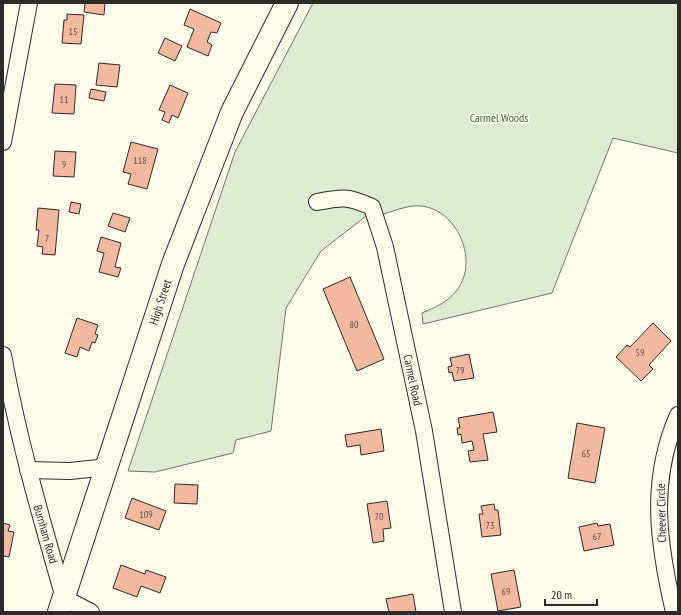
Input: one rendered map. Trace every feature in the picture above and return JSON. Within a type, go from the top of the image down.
[{"type":"main road","name":"High Street","points":[[62,605],[173,264],[194,207],[232,112],[287,3]]},
{"type":"street","points":[[3,142],[29,3]]},
{"type":"street","name":"Carmel Road","points":[[317,202],[336,199],[354,199],[372,207],[385,247],[424,431],[453,612]]},
{"type":"street","name":"Burnham Road","points":[[3,356],[28,470],[62,605]]},
{"type":"street","name":"Cheever Circle","points":[[674,612],[663,562],[659,514],[660,471],[668,438],[678,415]]},
{"type":"street","points":[[28,470],[70,471],[108,467]]},
{"type":"street","points":[[62,605],[91,612]]},
{"type":"green space","name":"Carmel Woods","points":[[313,3],[678,3],[678,153],[613,138],[552,293],[423,324],[422,313],[450,298],[457,290],[464,277],[466,263],[464,249],[459,235],[451,223],[441,213],[428,207],[413,206],[372,218],[370,213],[321,251],[286,308],[271,431],[236,440],[233,453],[155,472],[128,471],[235,152]]},
{"type":"building","points":[[85,3],[105,3],[104,15],[84,12]]},
{"type":"building","points":[[190,9],[221,23],[217,33],[211,32],[207,42],[212,45],[208,56],[187,47],[194,29],[184,25]]},
{"type":"building","points":[[67,14],[84,15],[81,44],[62,43],[64,20],[67,20]]},
{"type":"building","points":[[165,38],[182,46],[175,61],[158,53]]},
{"type":"building","points":[[99,63],[120,65],[117,87],[96,85]]},
{"type":"building","points":[[55,84],[76,85],[74,114],[52,113]]},
{"type":"building","points":[[170,85],[188,93],[178,118],[172,115],[169,123],[162,120],[165,112],[159,110]]},
{"type":"building","points":[[91,89],[106,92],[104,101],[89,98]]},
{"type":"building","points":[[131,142],[158,149],[147,189],[128,184],[131,174],[123,172]]},
{"type":"building","points":[[55,151],[76,152],[74,177],[53,176]]},
{"type":"building","points":[[71,202],[81,204],[79,214],[69,212]]},
{"type":"building","points":[[38,208],[59,210],[55,255],[42,254],[43,247],[37,246],[39,230],[36,230]]},
{"type":"building","points":[[113,213],[130,218],[125,232],[108,226]]},
{"type":"building","points":[[101,237],[121,243],[115,267],[121,268],[118,277],[99,272],[104,253],[97,251]]},
{"type":"building","points":[[350,277],[384,359],[357,371],[323,289]]},
{"type":"building","points":[[77,318],[98,325],[95,334],[98,335],[95,343],[92,342],[89,351],[80,347],[77,357],[65,353]]},
{"type":"building","points":[[653,323],[671,341],[649,365],[653,369],[641,381],[616,357],[627,345],[630,347]]},
{"type":"building","points":[[469,354],[474,378],[454,381],[452,372],[449,373],[448,367],[452,366],[450,358]]},
{"type":"building","points":[[493,412],[497,432],[483,434],[488,460],[470,462],[468,451],[474,450],[472,441],[462,443],[461,434],[458,435],[457,428],[460,428],[458,418]]},
{"type":"building","points":[[577,423],[605,428],[595,483],[568,478]]},
{"type":"building","points":[[381,429],[384,451],[361,455],[360,445],[347,447],[345,435]]},
{"type":"building","points":[[175,484],[198,485],[197,504],[174,503]]},
{"type":"building","points":[[132,498],[166,511],[159,530],[125,518]]},
{"type":"building","points":[[387,501],[391,528],[383,529],[384,541],[373,543],[367,504]]},
{"type":"building","points":[[494,504],[495,510],[498,510],[501,535],[482,537],[479,514],[483,514],[481,506]]},
{"type":"building","points":[[3,523],[10,525],[8,531],[14,532],[9,557],[3,556]]},
{"type":"building","points":[[597,523],[598,526],[610,524],[614,545],[584,551],[579,527]]},
{"type":"building","points":[[121,565],[145,574],[146,570],[166,577],[160,593],[141,586],[137,597],[113,588]]},
{"type":"building","points":[[514,570],[521,607],[498,611],[491,574]]},
{"type":"building","points":[[413,594],[416,612],[389,612],[386,599]]}]
